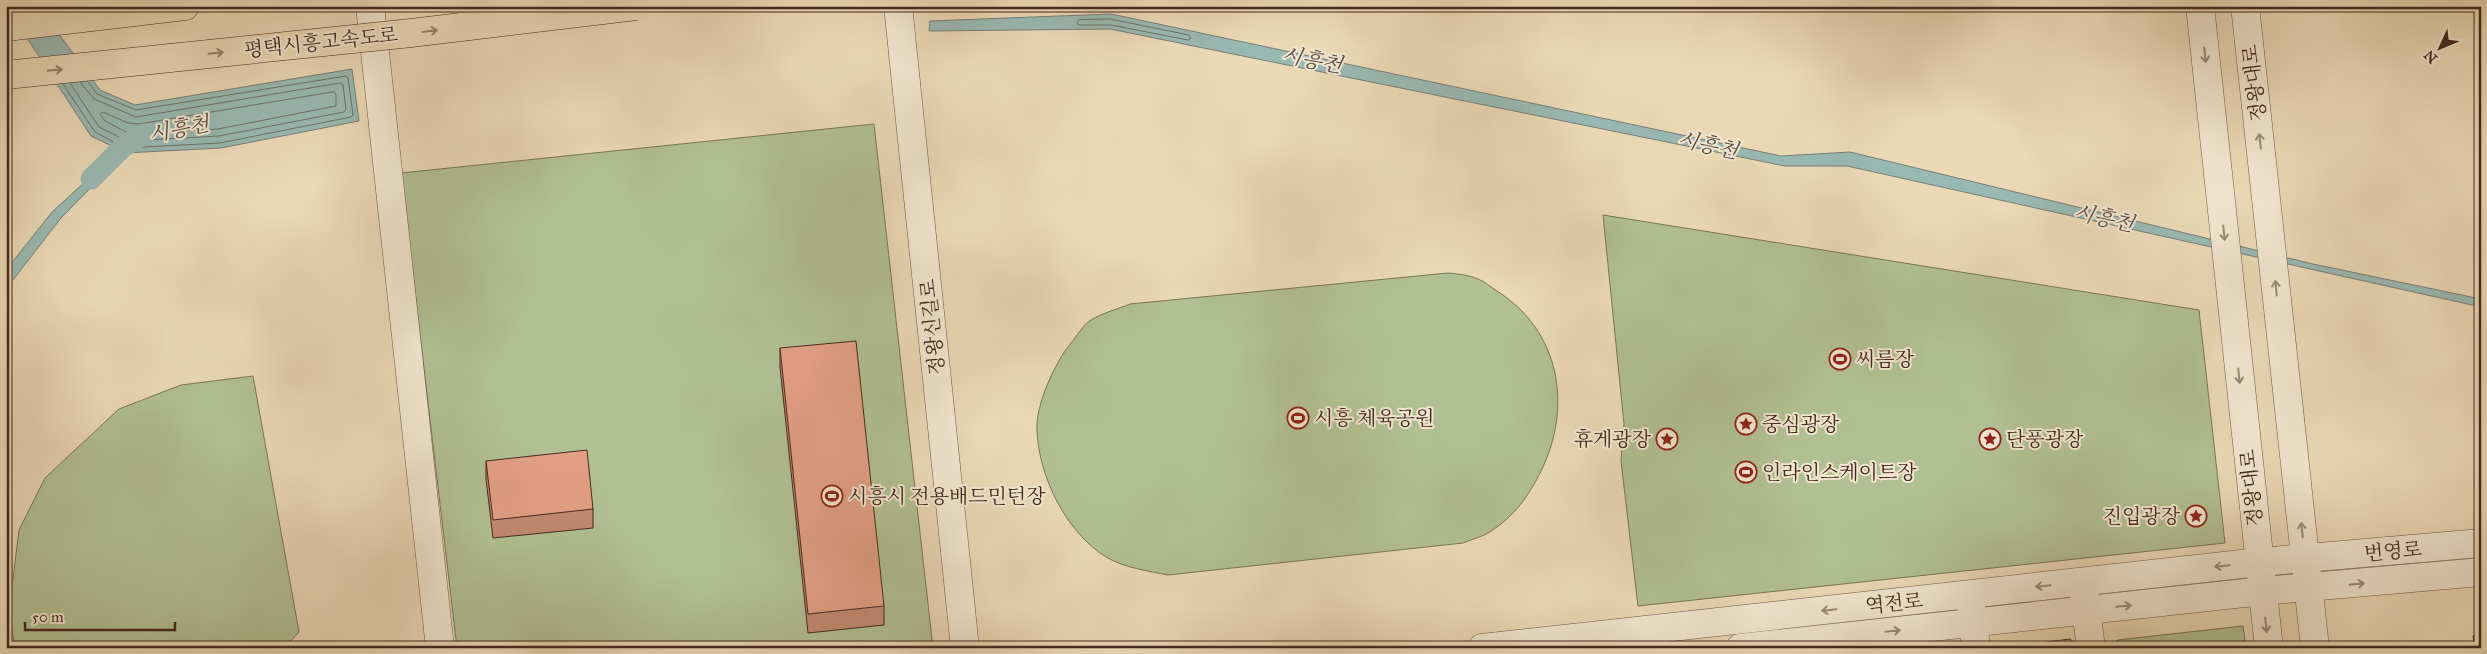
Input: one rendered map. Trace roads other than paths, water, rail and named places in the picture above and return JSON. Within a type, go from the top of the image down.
[{"type":"highway","points":[[6,27],[185,6]]},
{"type":"highway","name":"평택시흥고속도로","points":[[6,75],[402,34],[636,6]]},
{"type":"street","points":[[370,6],[440,648]]},
{"type":"street","name":"정왕신길로","points":[[898,6],[965,648]]},
{"type":"street","name":"정왕대로","points":[[2200,6],[2269,648]]},
{"type":"street","name":"정왕대로","points":[[2245,6],[2306,559]]},
{"type":"street","name":"번영로","points":[[2306,559],[2481,543]]},
{"type":"street","points":[[2306,559],[2315,648]]},
{"type":"street","name":"역전로","points":[[1494,647],[1666,638],[1970,594],[2260,562],[2306,559]]},
{"type":"street","name":"번영로","points":[[2309,588],[2481,572]]},
{"type":"street","points":[[2083,582],[2090,648]]},
{"type":"street","name":"역전로","points":[[1740,648],[1975,635],[2086,610],[2263,591],[2309,588]]},
{"type":"street","points":[[1970,594],[1975,635]]},
{"type":"water","points":[[6,6],[38,6],[100,90],[135,105],[352,69],[359,121],[221,148],[125,153],[61,218],[6,289],[6,270],[52,212],[120,150],[91,136]]},
{"type":"water","points":[[1111,14],[1781,156],[1850,152],[2313,264],[2481,299],[2481,307],[1847,166],[1785,166],[1110,29],[929,31],[930,21]]},
{"type":"waterway","name":"시흥천","points":[[91,179],[123,147],[144,134]]},
{"type":"place","name":"씨름장","points":[[1840,359]]},
{"type":"place","name":"시흥 체육공원","points":[[1298,418]]},
{"type":"place","name":"중심광장","points":[[1746,424]]},
{"type":"place","name":"휴게광장","points":[[1667,439]]},
{"type":"place","name":"단풍광장","points":[[1990,439]]},
{"type":"place","name":"인라인스케이트장","points":[[1746,472]]},
{"type":"place","name":"시흥시 전용배드민턴장","points":[[832,496]]},
{"type":"place","name":"진입광장","points":[[2196,516]]}]
